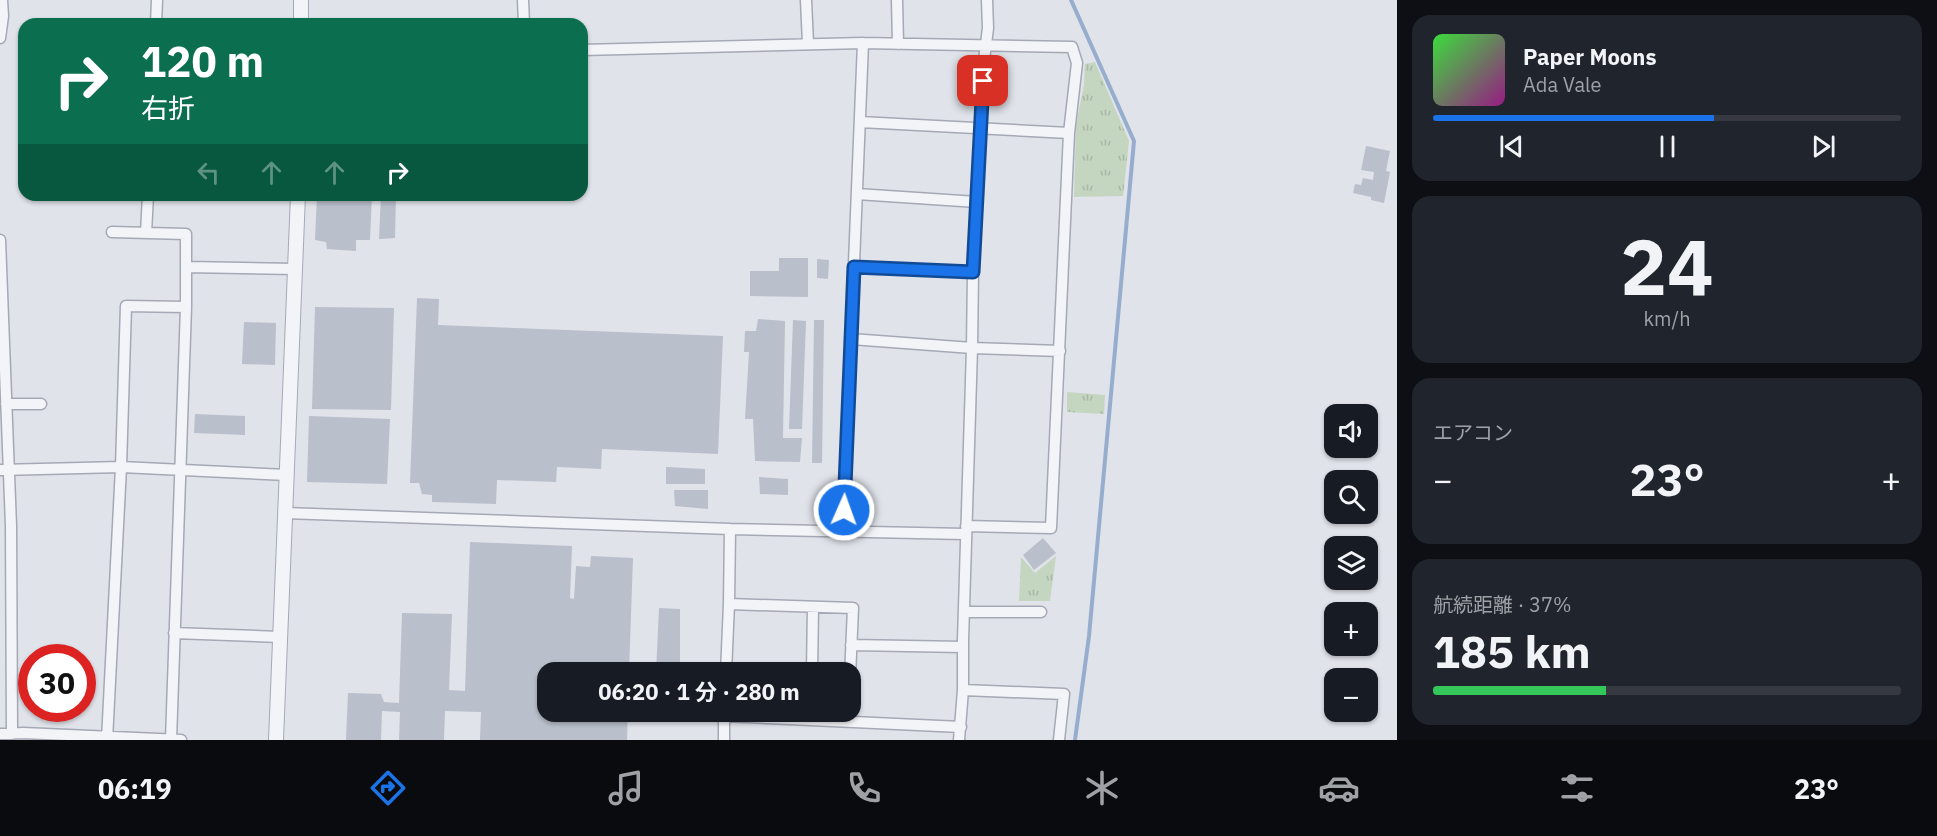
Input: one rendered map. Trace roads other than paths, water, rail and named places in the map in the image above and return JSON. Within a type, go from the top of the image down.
[{"type":"street","points":[[0,38],[3,16],[2,0]]},
{"type":"street","points":[[156,18],[158,0]]},
{"type":"street","points":[[301,0],[301,18]]},
{"type":"street","points":[[524,0],[524,18]]},
{"type":"street","points":[[806,0],[808,44]]},
{"type":"street","points":[[897,0],[898,44]]},
{"type":"street","points":[[959,740],[963,690],[965,530],[973,272],[985,45],[988,28],[987,0]]},
{"type":"street","points":[[843,532],[863,43]]},
{"type":"street","points":[[285,513],[843,532],[1051,528],[1069,133],[1077,63],[1072,47],[863,43],[588,50]]},
{"type":"street","points":[[860,122],[1069,133]]},
{"type":"street","points":[[857,194],[977,202]]},
{"type":"street","points":[[146,233],[148,201]]},
{"type":"street","points":[[276,740],[298,201]]},
{"type":"street","points":[[112,232],[186,234],[186,307],[171,740]]},
{"type":"street","points":[[0,240],[2,368],[6,404],[6,734],[181,740]]},
{"type":"street","points":[[186,267],[295,269]]},
{"type":"street","points":[[854,267],[973,272]]},
{"type":"street","points":[[107,738],[121,468],[126,306],[186,307]]},
{"type":"street","points":[[851,339],[972,348],[1060,351]]},
{"type":"street","points":[[6,404],[41,404]]},
{"type":"street","points":[[5,471],[121,468],[287,476]]},
{"type":"street","points":[[726,662],[730,529]]},
{"type":"street","points":[[729,604],[853,608],[850,662]]},
{"type":"street","points":[[812,662],[813,606]]},
{"type":"street","points":[[964,612],[1041,612]]},
{"type":"street","points":[[174,633],[280,637]]},
{"type":"street","points":[[851,645],[963,647]]},
{"type":"street","points":[[963,690],[1064,694],[1059,740]]},
{"type":"street","points":[[861,717],[961,727]]},
{"type":"street","points":[[724,722],[724,740]]},
{"type":"waterway","points":[[1071,0],[1134,141],[1089,636],[1075,740]]}]
